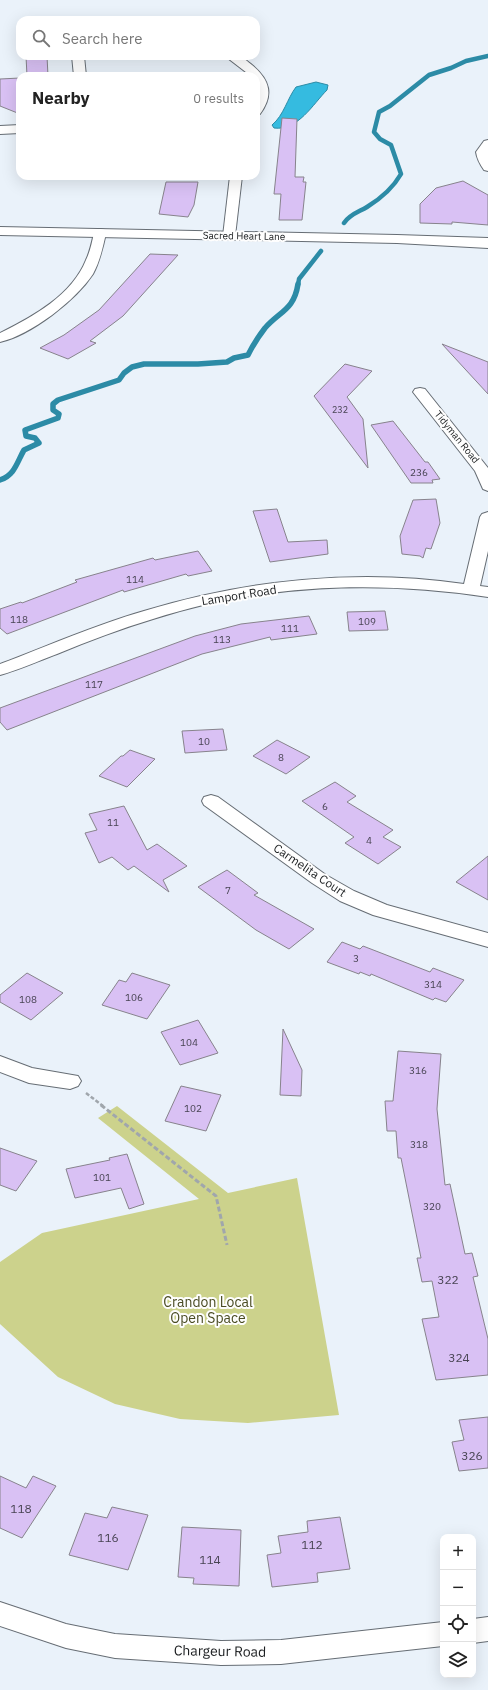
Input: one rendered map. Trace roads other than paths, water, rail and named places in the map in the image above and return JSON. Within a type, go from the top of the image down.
[{"type":"street","points":[[78,60],[80,72]]},
{"type":"street","points":[[237,60],[253,72]]},
{"type":"street","points":[[260,80],[263,96],[260,103]]},
{"type":"street","points":[[0,130],[16,129]]},
{"type":"street","points":[[488,144],[482,152],[483,158],[488,167]]},
{"type":"street","points":[[229,236],[236,180]]},
{"type":"street","name":"Sacred Heart Lane","points":[[0,231],[488,243]]},
{"type":"street","points":[[0,338],[40,318],[72,291],[93,261],[100,233]]},
{"type":"street","name":"Tidyman Road","points":[[420,392],[482,470],[488,486]]},
{"type":"street","points":[[471,589],[488,517]]},
{"type":"street","name":"Lamport Road","points":[[0,670],[133,620],[170,608],[217,597],[264,590],[353,582],[404,583],[488,592]]},
{"type":"street","name":"Carmelita Court","points":[[211,801],[319,879],[347,896],[380,910],[488,940]]},
{"type":"street","points":[[0,1064],[29,1075],[70,1081]]},
{"type":"street","name":"Chargeur Road","points":[[0,1614],[66,1636],[115,1646],[221,1653],[281,1652],[440,1634]]},
{"type":"street","points":[[476,1631],[488,1629]]},
{"type":"water","points":[[316,82],[328,85],[327,90],[310,109],[298,121],[283,128],[274,128],[272,125],[280,117],[296,87]]},
{"type":"waterway","points":[[344,223],[352,215],[381,197],[394,184],[401,174],[391,145],[380,139],[374,132],[379,112],[390,106],[429,75],[451,68],[466,61],[488,56]]},
{"type":"waterway","points":[[298,285],[299,279],[321,251]]},
{"type":"waterway","points":[[0,480],[9,475],[24,450],[39,443],[35,438],[26,436],[25,430],[58,418],[59,414],[53,410],[53,404],[58,400],[119,380],[124,373],[132,367],[144,364],[198,364],[227,362],[234,358],[248,355],[265,328],[290,305],[296,293],[298,284]]},
{"type":"park label","name":"Crandon Local Open Space","points":[[208,1310]]}]
